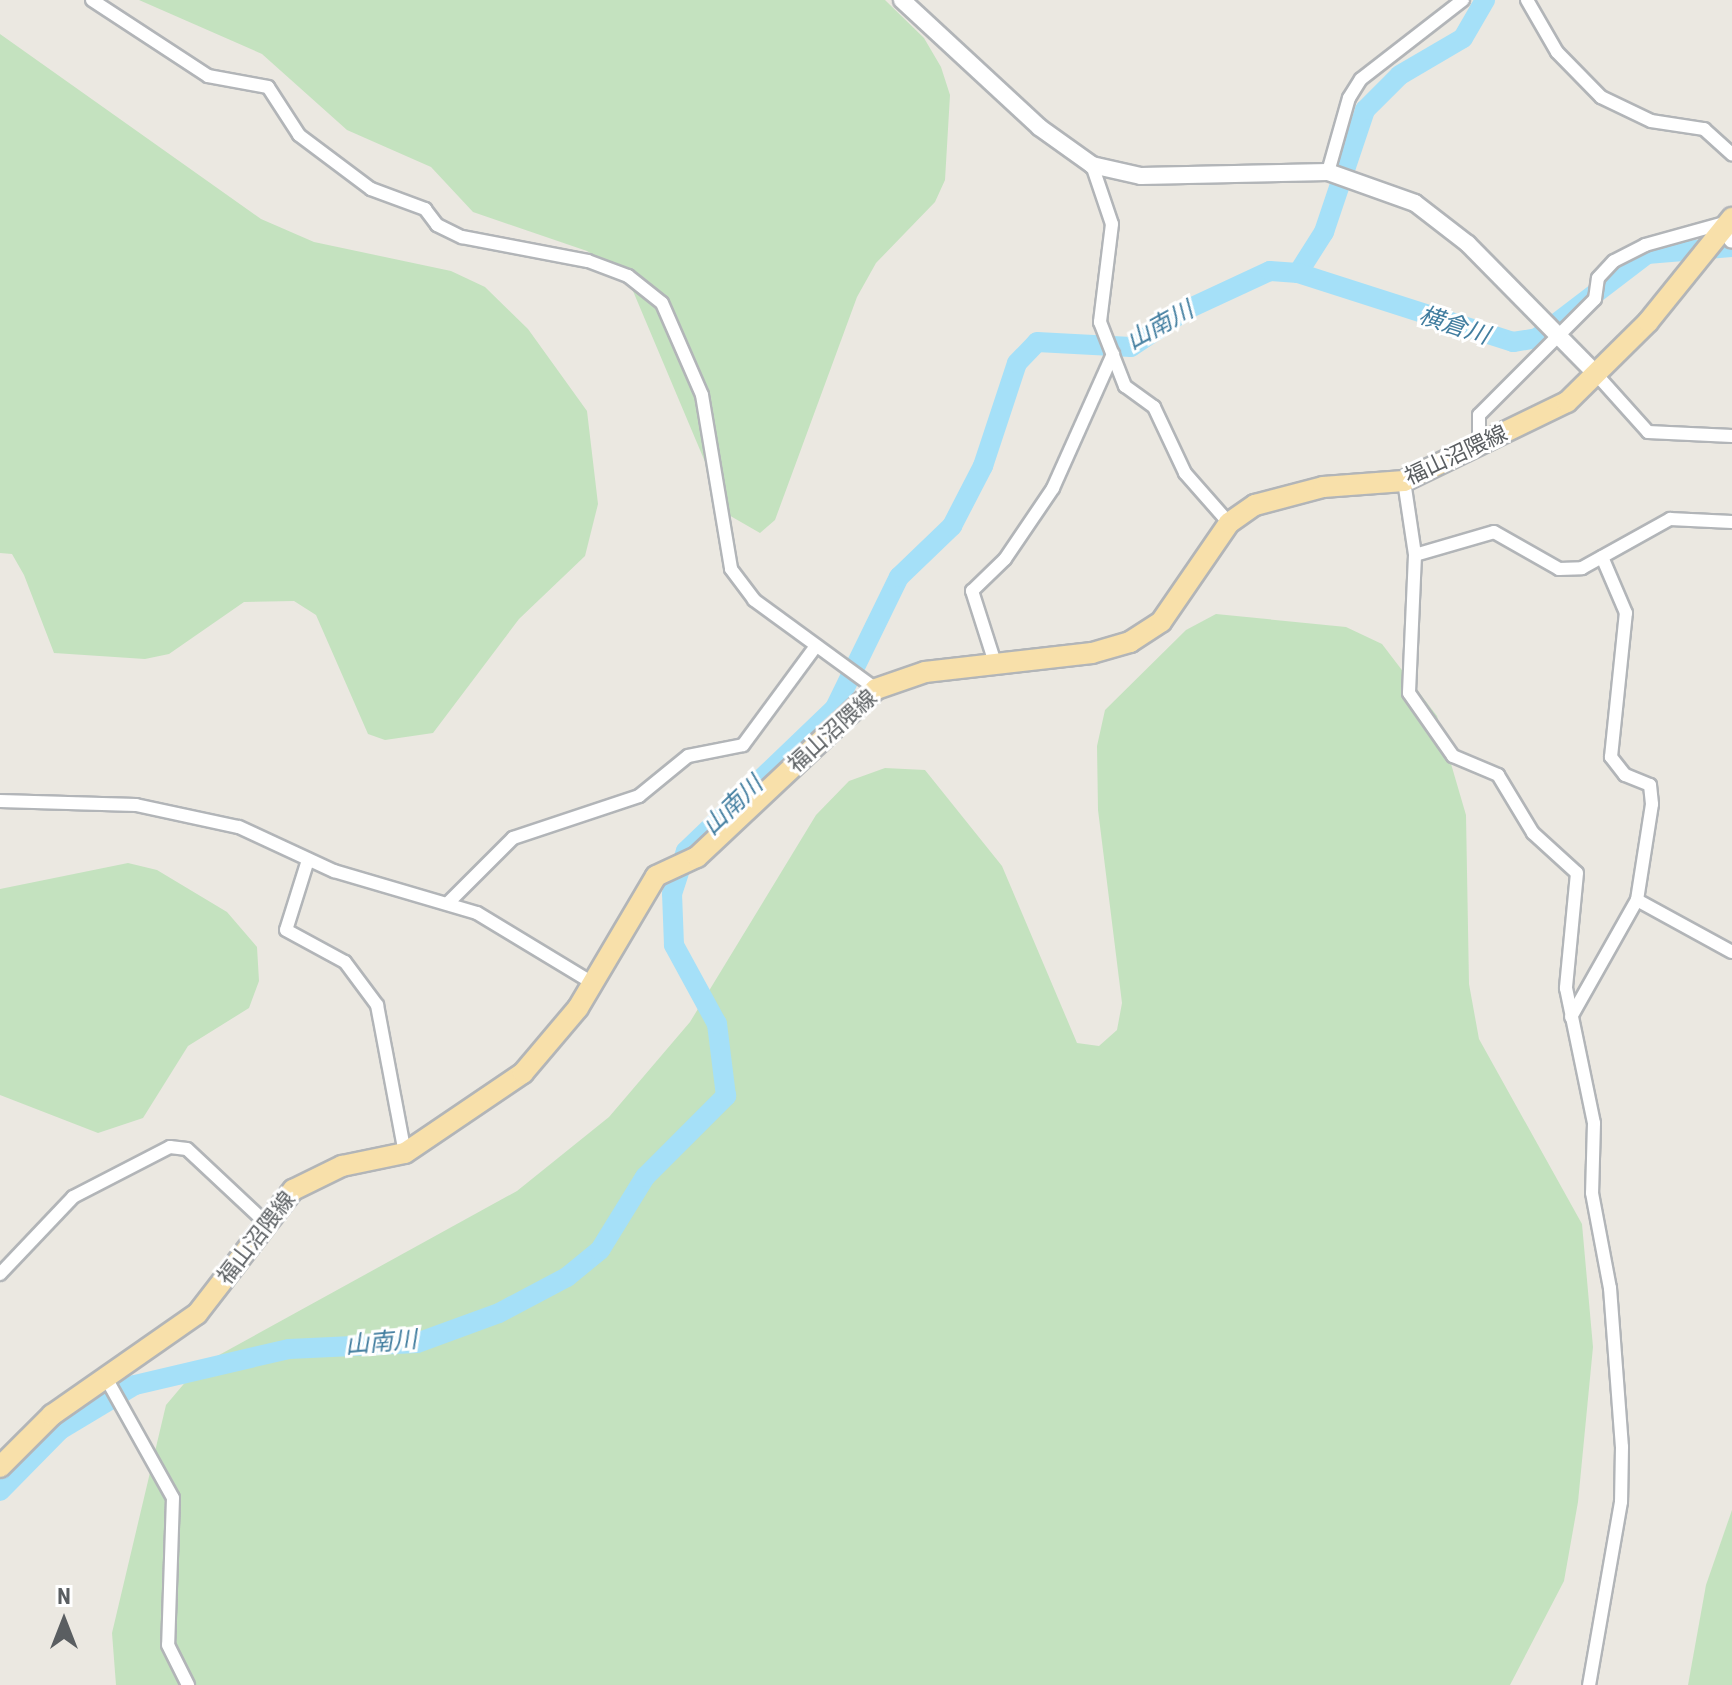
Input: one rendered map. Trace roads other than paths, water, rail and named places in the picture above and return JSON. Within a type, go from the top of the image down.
[{"type":"main road","name":"福山沼隈線","points":[[2,1461],[52,1415],[108,1381],[197,1314],[265,1222],[314,1175],[405,1153],[523,1073],[591,982],[636,898],[678,866],[876,689],[925,672],[996,666],[1130,642],[1161,622],[1229,523],[1287,493],[1404,481],[1567,402],[1596,374],[1695,260],[1727,229]]},
{"type":"street","points":[[92,0],[208,76],[268,87],[299,135],[371,189],[425,209],[437,225],[462,237],[588,261],[628,276],[662,303],[702,395],[731,569],[754,600],[876,689]]},
{"type":"street","points":[[902,0],[1039,127],[1092,165],[1141,176],[1346,174],[1415,203],[1543,318],[1648,432],[1732,436]]},
{"type":"street","points":[[1328,172],[1349,98],[1361,79],[1463,0]]},
{"type":"street","points":[[1527,0],[1557,52],[1601,97],[1651,121],[1704,129],[1732,154]]},
{"type":"street","points":[[1092,165],[1112,224],[1100,322],[1125,386],[1154,407],[1185,473],[1229,523]]},
{"type":"street","points":[[1479,446],[1479,415],[1595,299],[1598,278],[1645,245],[1727,229]]},
{"type":"street","points":[[996,666],[972,591],[1005,559],[1053,488],[1113,354]]},
{"type":"street","points":[[1404,481],[1415,555],[1409,693],[1453,756],[1498,775],[1533,833],[1577,873],[1569,1023],[1594,1123],[1592,1193],[1610,1288],[1622,1447],[1621,1502],[1589,1685]]},
{"type":"street","points":[[1415,555],[1494,532],[1559,569],[1602,557],[1685,515],[1732,522]]},
{"type":"street","points":[[1569,1023],[1584,984],[1625,930],[1637,900],[1652,791],[1611,757],[1626,613],[1602,557]]},
{"type":"street","points":[[449,902],[513,838],[639,796],[688,756],[743,745],[816,646]]},
{"type":"street","points":[[0,801],[58,799],[186,812],[308,860],[449,902],[591,982]]},
{"type":"street","points":[[308,860],[286,930],[345,962],[377,1005],[405,1153]]},
{"type":"street","points":[[1637,900],[1732,952]]},
{"type":"street","points":[[0,1274],[73,1197],[170,1147],[187,1149],[265,1222]]},
{"type":"street","points":[[108,1381],[173,1498],[168,1645],[188,1685]]},
{"type":"waterway","name":"山南川","points":[[1298,273],[1324,232],[1365,110],[1400,75],[1463,38],[1485,0]]},
{"type":"waterway","name":"山南川","points":[[0,1491],[60,1430],[135,1385],[289,1349],[417,1343],[499,1313],[567,1277],[600,1250],[645,1177],[726,1096],[717,1024],[674,945],[672,894],[686,851],[835,708],[899,577],[952,526],[983,466],[1017,363],[1037,342],[1131,347],[1188,309],[1270,271],[1298,273],[1513,342],[1537,338],[1647,254],[1732,247]]},
{"type":"water label","name":"横倉川","points":[[1454,326]]}]
